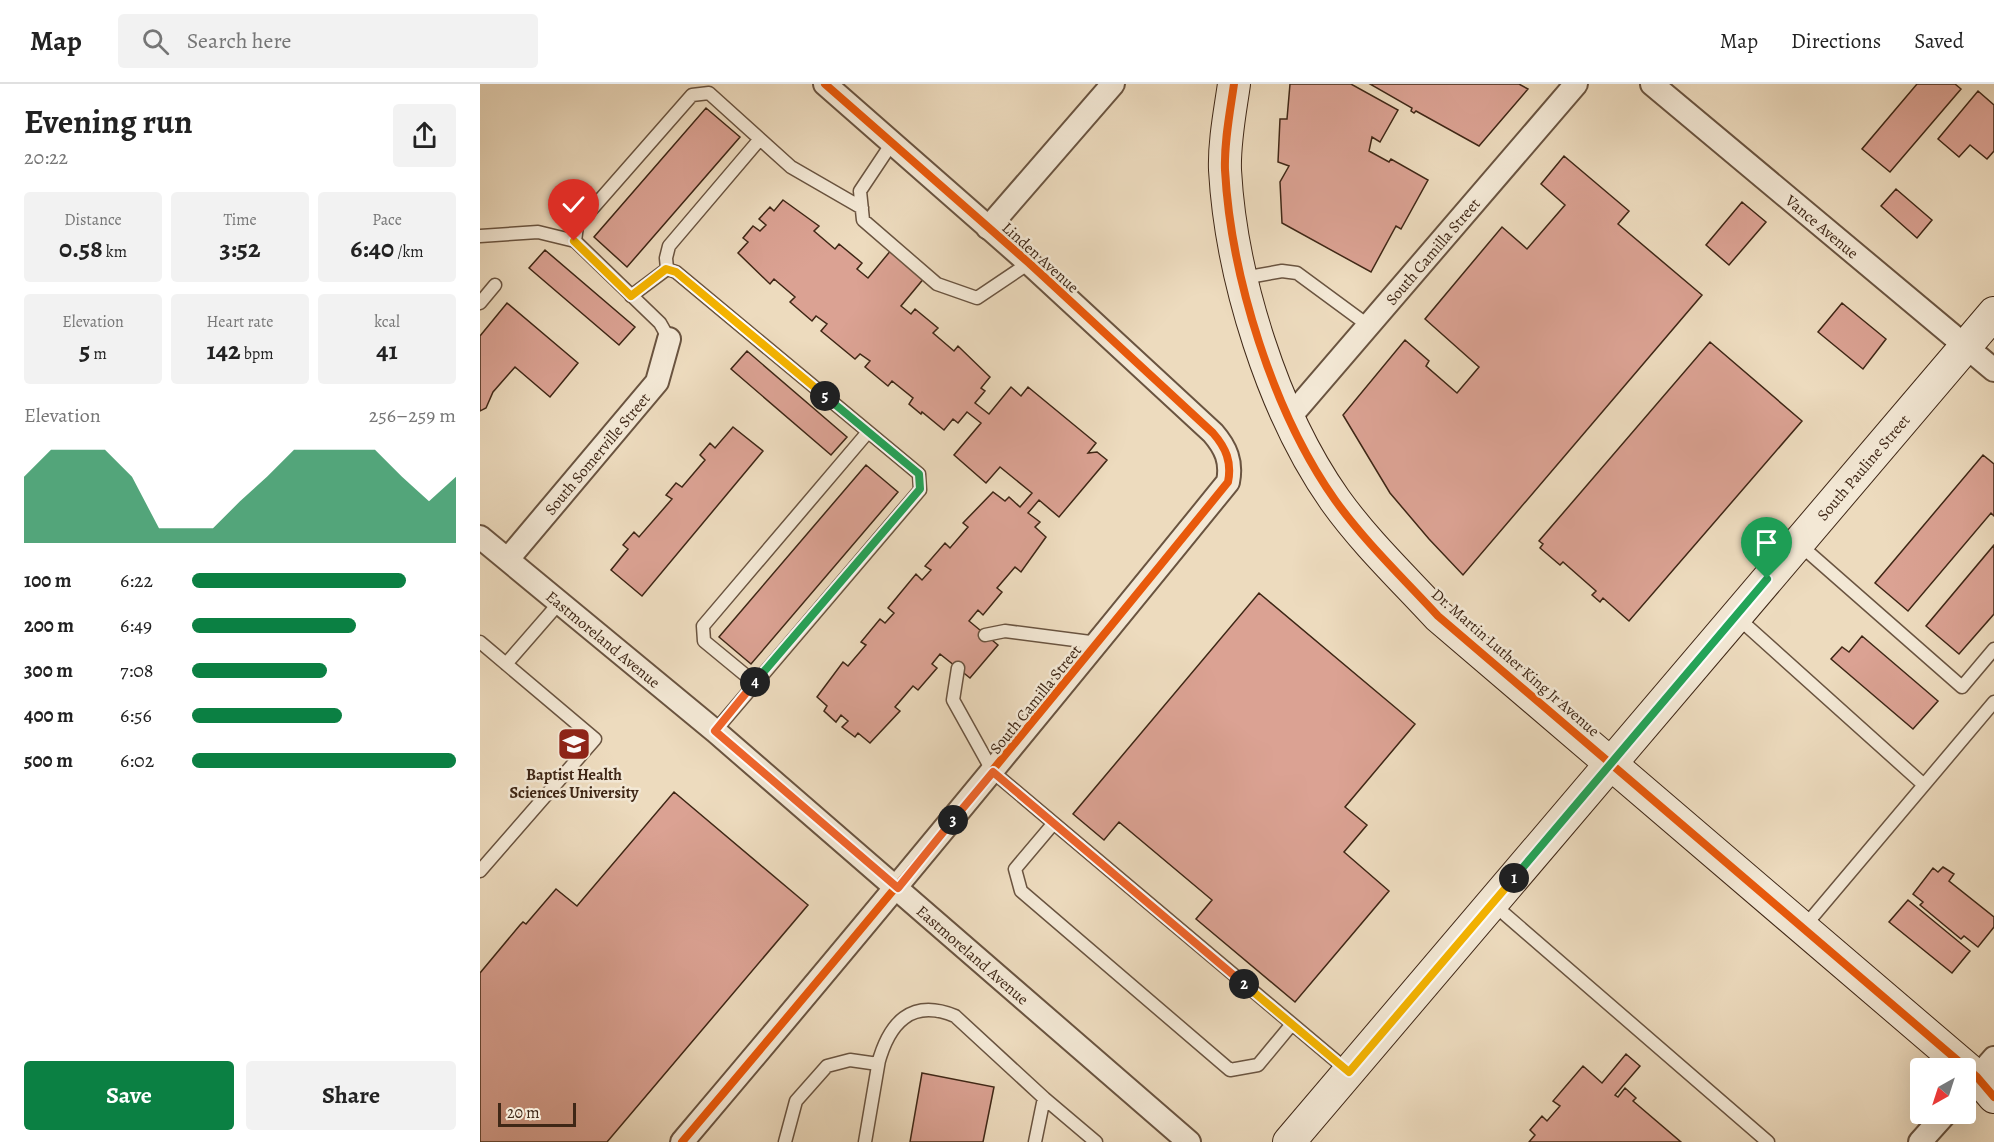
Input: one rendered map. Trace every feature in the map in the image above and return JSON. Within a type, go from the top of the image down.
[{"type":"main road","name":"Dr. Martin Luther King Jr Avenue","points":[[1234,84],[1225,168],[1231,228],[1243,278],[1265,364],[1289,418],[1335,499],[1363,535],[1438,616],[1982,1081]]},
{"type":"main road","name":"South Pauline Street","points":[[1289,1142],[1994,313]]},
{"type":"street","name":"Linden Avenue","points":[[825,84],[1029,263],[1213,433],[1224,445],[1229,458]]},
{"type":"street","points":[[988,228],[1113,84]]},
{"type":"street","name":"South Camilla Street","points":[[1289,418],[1576,84]]},
{"type":"street","name":"Vance Avenue","points":[[1652,84],[1994,370]]},
{"type":"street","name":"South Somerville Street","points":[[508,559],[657,382],[669,339]]},
{"type":"street","name":"South Camilla Street","points":[[682,1142],[898,888],[1228,482],[1231,469],[1229,458]]},
{"type":"street","name":"Eastmoreland Avenue","points":[[480,537],[715,731],[1189,1142]]},
{"type":"street","points":[[1920,1142],[1936,1124]]},
{"type":"lane","points":[[574,241],[578,226],[692,94],[709,93],[791,167],[862,208]]},
{"type":"lane","points":[[666,269],[669,246],[760,140]]},
{"type":"lane","points":[[892,143],[860,191],[863,220],[937,284],[977,298],[1029,263]]},
{"type":"lane","points":[[480,236],[538,232],[574,241],[660,323],[669,339]]},
{"type":"lane","points":[[631,296],[666,269]]},
{"type":"lane","points":[[666,269],[676,272],[919,474],[920,489],[715,731]]},
{"type":"lane","points":[[1243,278],[1282,271],[1296,273],[1369,326]]},
{"type":"lane","points":[[480,303],[495,285]]},
{"type":"lane","points":[[755,683],[704,641],[703,627],[868,432]]},
{"type":"lane","points":[[1798,543],[1962,687],[1994,650]]},
{"type":"lane","points":[[506,664],[560,602]]},
{"type":"lane","points":[[1736,616],[1924,785]]},
{"type":"lane","points":[[986,635],[1005,632],[1098,643]]},
{"type":"lane","points":[[480,642],[595,739],[480,871]]},
{"type":"lane","points":[[958,668],[952,700],[993,772],[1349,1072]]},
{"type":"lane","points":[[1803,928],[1994,702]]},
{"type":"lane","points":[[1053,824],[1015,869],[1021,891],[1230,1070],[1258,1065],[1292,1024]]},
{"type":"lane","points":[[1492,903],[1768,1142]]},
{"type":"lane","points":[[865,1142],[879,1060],[887,1035],[908,1014],[939,1010],[955,1016],[1044,1098],[1096,1142]]},
{"type":"lane","points":[[785,1142],[796,1101],[827,1066],[850,1060],[878,1064],[879,1060]]},
{"type":"lane","points":[[1035,1142],[1044,1098]]},
{"type":"building","points":[[1290,84],[1351,84],[1398,110],[1380,142],[1372,137],[1369,151],[1389,162],[1391,159],[1428,180],[1401,229],[1396,226],[1371,272],[1282,223],[1280,182],[1289,166],[1278,162],[1280,119],[1287,119]]},
{"type":"building","points":[[1370,84],[1519,84],[1528,89],[1479,146],[1416,111],[1414,113],[1411,111],[1412,108]]},
{"type":"building","points":[[1917,84],[1955,84],[1961,89],[1890,172],[1862,149]]},
{"type":"building","points":[[1978,91],[1994,105],[1994,151],[1987,159],[1970,145],[1959,157],[1938,139]]},
{"type":"building","points":[[706,108],[740,137],[627,267],[594,237]]},
{"type":"building","points":[[1564,156],[1629,211],[1618,224],[1702,295],[1463,575],[1390,493],[1343,415],[1405,340],[1429,361],[1426,366],[1457,393],[1479,367],[1425,319],[1502,227],[1527,249],[1565,205],[1541,184]]},
{"type":"building","points":[[1896,189],[1932,220],[1917,238],[1881,206]]},
{"type":"building","points":[[783,200],[819,226],[814,231],[835,249],[839,244],[862,263],[857,269],[868,278],[892,249],[925,277],[901,306],[911,314],[915,309],[938,328],[933,333],[954,351],[958,346],[990,377],[981,388],[985,391],[975,403],[989,414],[1011,387],[1021,396],[1028,387],[1096,443],[1088,453],[1097,452],[1107,460],[1059,517],[1039,500],[1028,513],[1040,522],[1035,527],[1046,537],[1021,572],[1015,567],[997,588],[1002,592],[983,615],[978,610],[969,621],[998,645],[970,678],[940,654],[932,664],[937,668],[918,690],[913,686],[895,707],[900,711],[870,743],[858,733],[855,737],[842,727],[848,721],[841,715],[836,722],[824,711],[827,706],[817,697],[843,662],[848,666],[866,645],[861,642],[880,619],[885,623],[894,613],[888,608],[916,574],[922,580],[931,570],[925,566],[945,543],[950,548],[968,527],[963,523],[993,492],[1005,501],[1009,497],[1020,507],[1032,493],[1000,467],[986,483],[954,455],[981,423],[967,412],[958,423],[953,419],[944,430],[922,412],[921,414],[909,404],[913,398],[892,381],[888,386],[865,367],[870,361],[860,354],[855,359],[821,331],[827,324],[816,316],[812,321],[790,302],[795,297],[774,279],[770,284],[738,253],[748,242],[743,238],[753,226],[760,231],[766,225],[759,219],[770,207],[774,211]]},
{"type":"building","points":[[1742,202],[1766,222],[1729,265],[1706,245]]},
{"type":"building","points":[[545,250],[635,327],[619,345],[529,268]]},
{"type":"building","points":[[507,303],[578,363],[550,397],[515,367],[493,392],[486,408],[480,411],[480,336]]},
{"type":"building","points":[[1842,303],[1886,339],[1863,369],[1818,332]]},
{"type":"building","points":[[1710,342],[1802,421],[1629,621],[1603,598],[1600,602],[1592,595],[1596,591],[1563,562],[1560,565],[1540,548],[1543,544],[1539,541]]},
{"type":"building","points":[[747,351],[847,437],[831,455],[731,369]]},
{"type":"building","points":[[733,427],[763,451],[642,596],[611,570],[628,549],[623,545],[634,532],[639,537],[672,499],[666,495],[676,483],[682,487],[705,460],[700,455],[710,443],[715,448]]},
{"type":"building","points":[[1983,455],[1994,464],[1994,516],[1991,513],[1908,611],[1875,583]]},
{"type":"building","points":[[866,465],[898,492],[751,664],[719,637]]},
{"type":"building","points":[[1994,545],[1994,614],[1959,654],[1926,626]]},
{"type":"building","points":[[1259,593],[1415,724],[1345,807],[1367,825],[1344,852],[1389,891],[1295,1002],[1196,919],[1212,900],[1119,822],[1104,840],[1073,814]]},
{"type":"building","points":[[1862,636],[1938,701],[1913,729],[1831,659],[1842,647],[1849,652]]},
{"type":"building","points":[[674,792],[808,905],[607,1142],[480,1142],[480,973],[520,925],[523,922],[526,924],[556,889],[577,906]]},
{"type":"building","points":[[1943,867],[1954,874],[1949,881],[1994,917],[1994,927],[1978,947],[1964,936],[1961,939],[1920,905],[1923,902],[1913,894],[1933,868],[1938,872]]},
{"type":"building","points":[[1908,900],[1970,951],[1952,973],[1889,922]]},
{"type":"building","points":[[1626,1054],[1640,1066],[1615,1095],[1618,1097],[1625,1088],[1636,1098],[1633,1101],[1681,1142],[1529,1142],[1535,1135],[1530,1130],[1542,1116],[1547,1121],[1560,1106],[1553,1101],[1583,1066],[1602,1083]]},
{"type":"building","points":[[922,1073],[994,1087],[983,1142],[910,1142]]},
{"type":"cycle path","points":[[682,1142],[1025,731],[1228,482],[1229,475],[1227,456],[1213,433],[1029,263],[825,84]]},
{"type":"cycle path","points":[[1234,84],[1226,138],[1225,170],[1236,254],[1246,298],[1259,342],[1292,426],[1335,500],[1372,545],[1438,616],[1977,1077],[1994,1097]]},
{"type":"place","name":"Baptist Health Sciences University","points":[[574,744]]},
{"type":"route","points":[[574,241],[631,296],[666,269],[676,272],[919,474],[920,489],[715,731],[898,888],[993,772],[1349,1072],[1767,579]]}]
